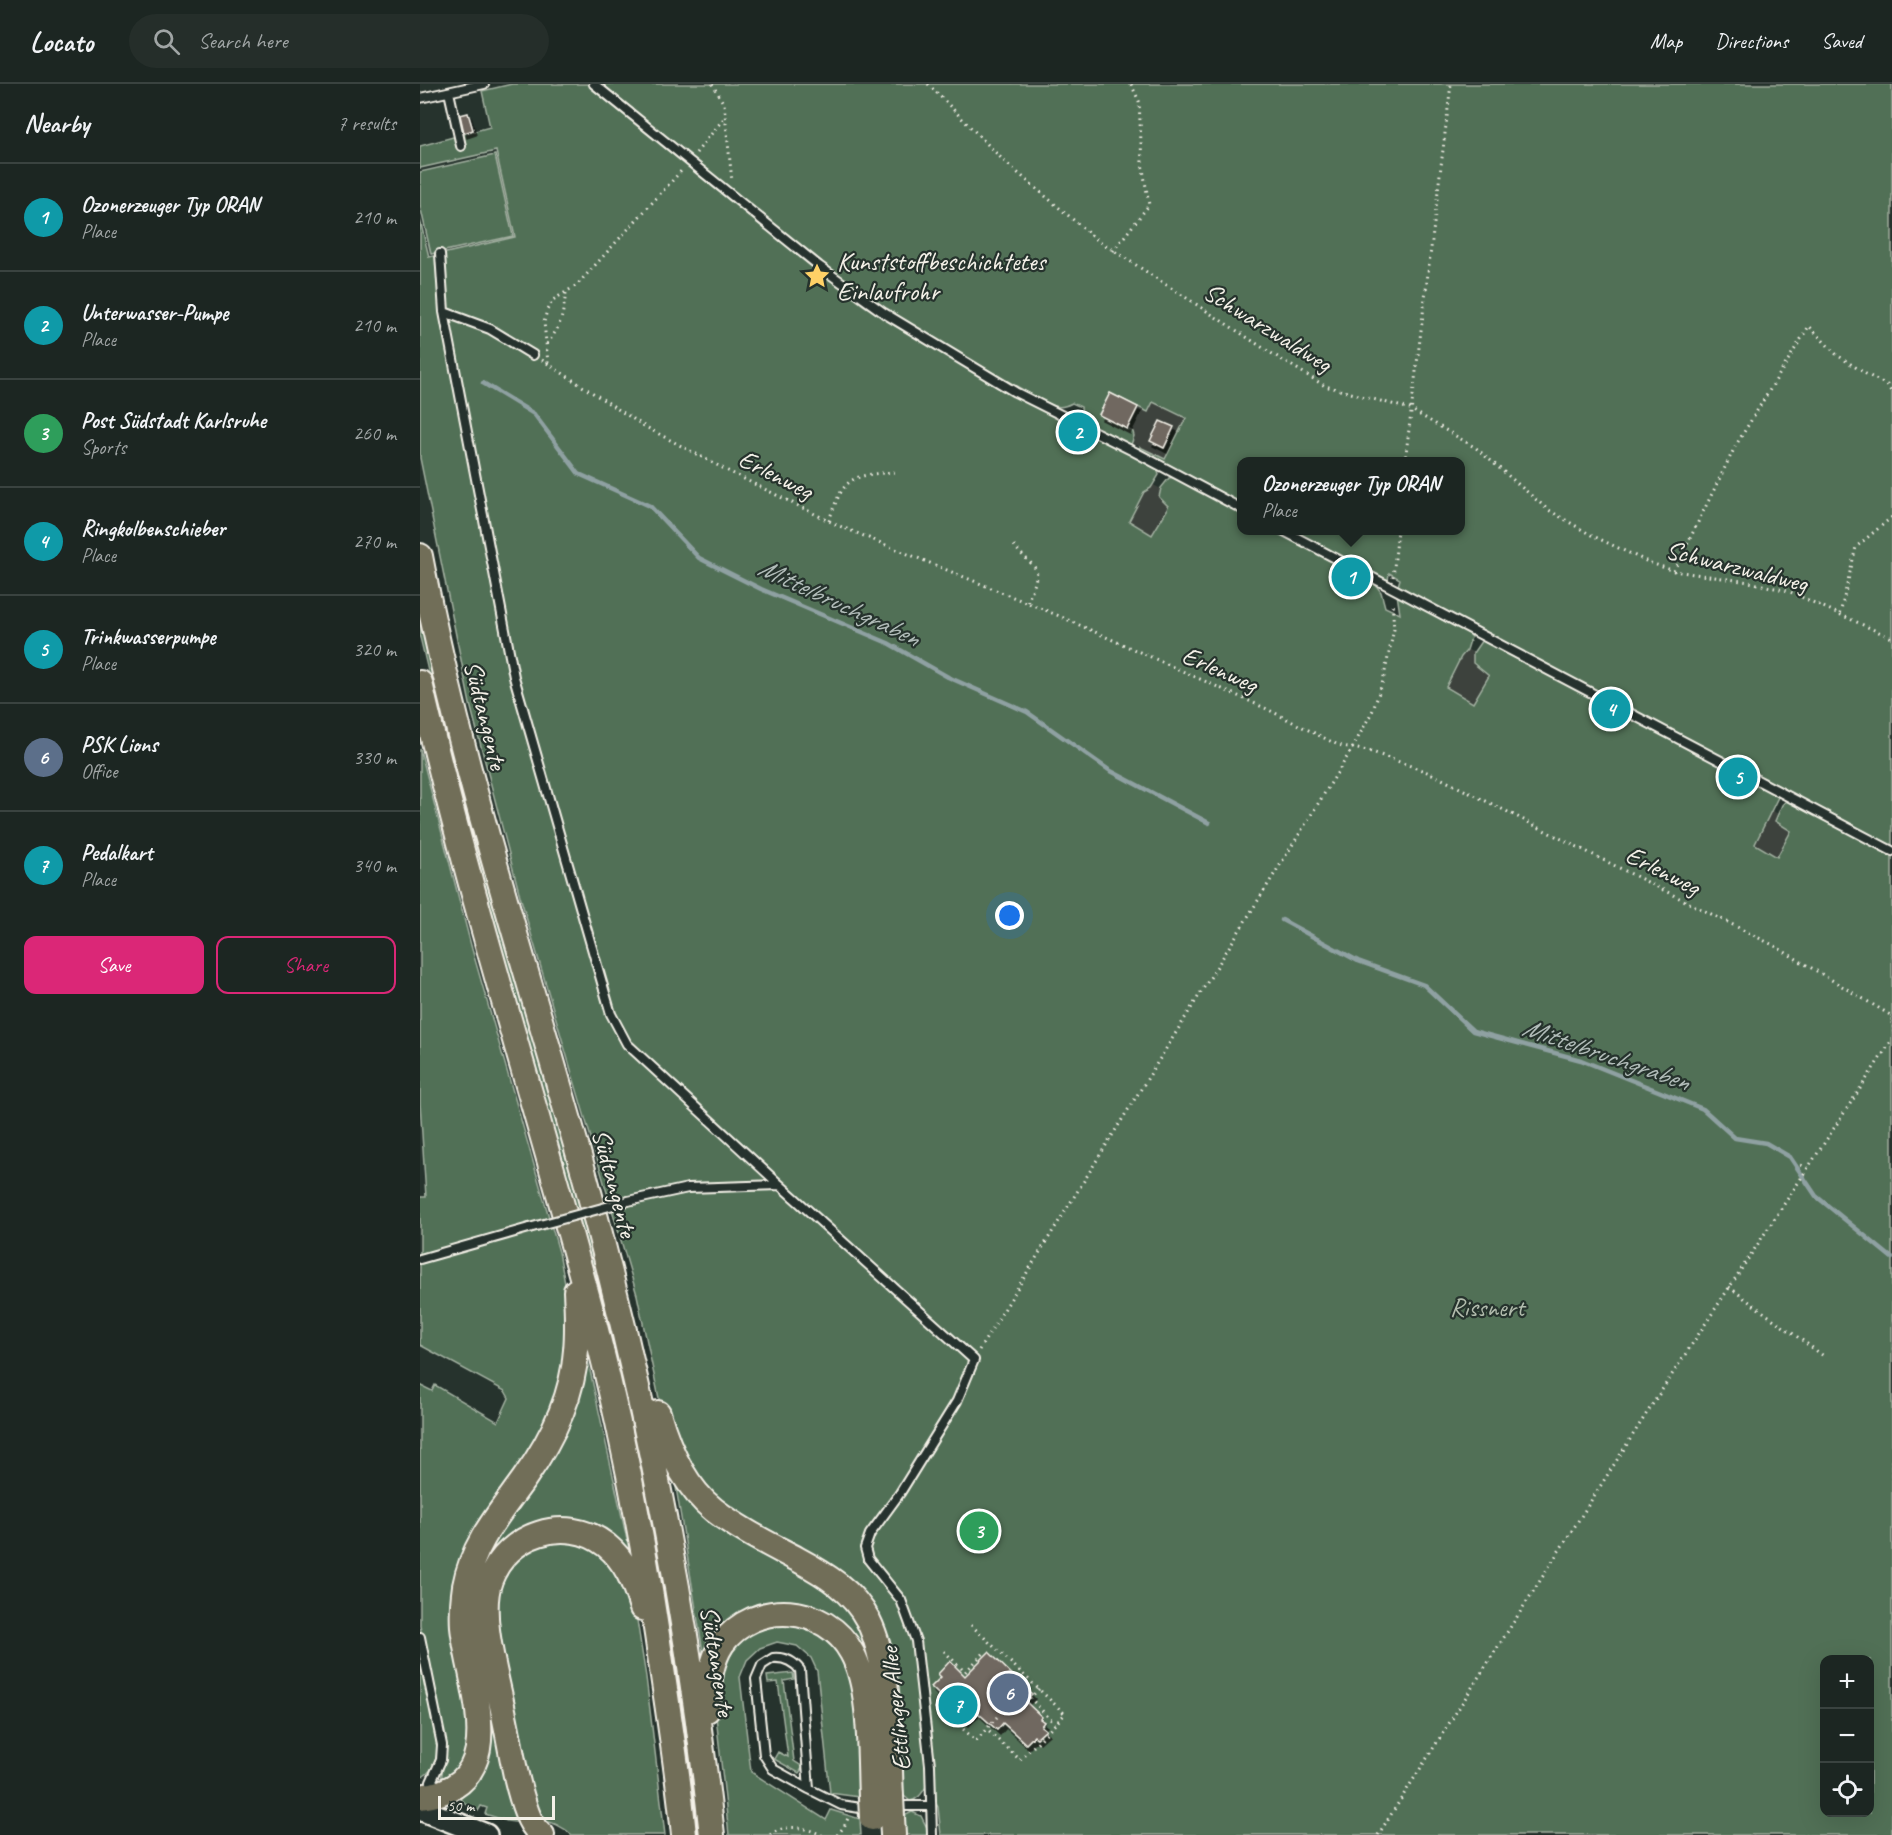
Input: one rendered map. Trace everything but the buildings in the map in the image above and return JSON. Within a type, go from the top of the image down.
[{"type":"highway","name":"Südtangente","points":[[420,556],[466,758],[585,1179],[633,1365],[677,1578],[703,1751],[712,1835]]},
{"type":"highway","points":[[420,683],[468,869],[592,1314],[619,1427],[643,1545],[658,1639],[684,1835]]},
{"type":"highway","points":[[432,1790],[454,1786],[465,1777],[478,1755],[480,1742],[478,1705],[463,1627],[463,1606],[468,1573],[485,1534],[524,1480],[562,1414],[571,1384],[576,1350],[576,1258]]},
{"type":"highway","points":[[633,1365],[658,1410],[665,1439],[679,1466],[712,1509],[735,1525],[830,1578],[855,1601],[867,1619],[882,1660],[879,1813]]},
{"type":"highway","points":[[542,1835],[529,1817],[519,1787],[487,1628],[487,1591],[495,1568],[517,1544],[532,1536],[563,1529],[588,1535],[605,1544],[621,1559],[644,1614],[658,1639]]},
{"type":"highway","points":[[703,1751],[710,1677],[714,1660],[722,1645],[738,1628],[759,1617],[779,1612],[806,1615],[823,1622],[839,1634],[858,1663],[879,1813]]},
{"type":"main road","points":[[420,1809],[486,1835]]},
{"type":"lane","points":[[420,98],[484,84]]},
{"type":"lane","points":[[594,84],[819,266],[884,313],[1015,392],[1237,506]]},
{"type":"lane","points":[[449,92],[460,146]]},
{"type":"lane","points":[[440,254],[444,312],[514,677],[611,1014],[627,1044],[974,1360]]},
{"type":"lane","points":[[444,312],[490,329],[533,355]]},
{"type":"lane","points":[[1290,535],[1892,850]]},
{"type":"lane","points":[[420,1259],[628,1200],[688,1188],[780,1185]]},
{"type":"lane","name":"Ettlinger Allee","points":[[932,1835],[930,1765],[916,1641],[901,1600],[868,1559],[865,1548],[870,1534],[900,1493],[957,1401],[974,1360]]},
{"type":"lane","points":[[420,1637],[442,1745],[441,1760],[432,1790]]},
{"type":"lane","points":[[809,1789],[800,1670],[789,1660],[773,1658],[762,1665],[756,1679],[764,1755],[773,1769],[809,1789],[841,1805],[879,1813],[930,1806]]},
{"type":"path","points":[[712,84],[724,104],[734,198]]},
{"type":"path","name":"Schwarzwaldweg","points":[[928,84],[1005,162],[1096,239],[1325,386],[1410,409],[1476,448],[1547,509],[1592,535],[1648,562],[1674,571],[1749,582],[1788,591],[1892,638]]},
{"type":"path","points":[[1113,251],[1149,205],[1142,163],[1139,101],[1131,84]]},
{"type":"path","points":[[1405,457],[1451,84]]},
{"type":"path","points":[[548,363],[544,322],[553,300],[577,285],[690,162],[725,117]]},
{"type":"path","points":[[546,345],[564,317],[566,292]]},
{"type":"path","points":[[1674,571],[1736,445],[1809,326],[1837,355],[1887,385],[1892,393]]},
{"type":"path","name":"Erlenweg","points":[[533,355],[644,426],[829,521],[1027,603],[1256,705],[1338,745],[1372,752],[1440,778],[1773,945],[1892,1016]]},
{"type":"path","points":[[829,521],[837,497],[851,479],[871,474],[898,472]]},
{"type":"path","points":[[1840,614],[1856,547],[1892,517]]},
{"type":"path","points":[[974,1360],[1352,749],[1373,710],[1383,681],[1394,629],[1392,588],[1398,535]]},
{"type":"path","points":[[1014,544],[1020,556],[1031,561],[1037,571],[1027,603]]},
{"type":"path","points":[[1378,1835],[1729,1287],[1892,1040]]},
{"type":"path","points":[[1801,1165],[1807,1168]]},
{"type":"path","points":[[1792,1178],[1796,1185]]},
{"type":"path","points":[[1729,1287],[1825,1357]]},
{"type":"path","points":[[971,1625],[1065,1714],[1020,1760],[986,1730]]},
{"type":"path","points":[[944,1651],[965,1672],[984,1653]]},
{"type":"path","points":[[1028,1690],[1033,1685]]},
{"type":"path","points":[[1039,1689],[1030,1698],[1055,1724]]},
{"type":"path","points":[[924,1707],[935,1707],[976,1741],[997,1717]]},
{"type":"path","points":[[951,1718],[957,1712]]},
{"type":"path","points":[[837,1835],[844,1827],[879,1813]]},
{"type":"path","points":[[770,1835],[778,1830],[796,1826],[822,1835]]},
{"type":"shaded area","points":[[1106,377],[1186,419],[1165,460],[1085,418]]},
{"type":"shaded area","points":[[1136,476],[1188,503],[1159,559],[1106,532]]},
{"type":"shaded area","points":[[1455,643],[1507,670],[1478,727],[1426,700]]},
{"type":"shaded area","points":[[1761,805],[1813,832],[1784,888],[1732,861]]},
{"type":"green space","name":"Rissnert","points":[[512,84],[1892,84],[1892,847],[1446,613],[1398,586],[1400,579],[1389,573],[1388,581],[1300,535],[1465,535],[1465,457],[1237,457],[1237,501],[1139,449],[1140,447],[1165,459],[1186,418],[1153,402],[1148,412],[1110,393],[1099,414],[1133,432],[1131,445],[1089,424],[1083,419],[1081,407],[1072,403],[1056,406],[1041,400],[913,327],[811,256],[685,151],[678,158],[863,305],[1010,392],[1157,468],[1159,475],[1151,488],[1144,492],[1129,521],[1152,535],[1168,506],[1159,497],[1161,488],[1169,478],[1175,477],[1237,511],[1237,535],[1283,535],[1375,584],[1381,592],[1385,607],[1400,614],[1397,594],[1472,634],[1467,650],[1446,687],[1473,703],[1489,676],[1473,663],[1473,653],[1482,640],[1779,795],[1755,844],[1777,857],[1791,831],[1775,821],[1782,805],[1789,798],[1892,854],[1892,1835],[941,1835],[938,1807],[926,1787],[913,1800],[910,1801],[903,1795],[896,1720],[836,1569],[814,1555],[758,1528],[705,1489],[663,1417],[637,1295],[520,896],[470,704],[420,458],[420,220],[429,257],[515,237],[496,151],[420,168],[420,146],[490,127],[482,91]]},
{"type":"green space","points":[[495,155],[513,236],[431,254],[420,205],[420,172]]},
{"type":"green space","points":[[420,602],[576,1185],[639,1440],[678,1655],[701,1835],[694,1835],[566,1179],[483,887],[444,739],[420,637]]},
{"type":"green space","points":[[420,749],[472,949],[559,1252],[567,1294],[568,1351],[545,1431],[484,1520],[468,1762],[442,1779],[446,1746],[420,1626],[420,1385],[432,1391],[435,1385],[498,1422],[509,1398],[505,1391],[420,1345],[420,1197],[426,1197],[420,1102]]},
{"type":"green space","points":[[586,1352],[629,1549],[628,1551],[588,1527],[489,1563],[523,1823],[507,1821],[485,1814],[487,1808],[481,1806],[478,1811],[470,1808],[457,1795],[468,1784],[472,1582]]},
{"type":"green space","points":[[675,1481],[806,1571],[855,1613],[878,1676],[869,1677],[799,1607],[704,1658]]},
{"type":"green space","points":[[550,1539],[596,1547],[633,1595],[646,1677],[665,1835],[572,1835],[557,1825],[539,1820],[504,1679],[493,1598],[512,1560]]},
{"type":"green space","points":[[791,1619],[840,1646],[858,1706],[859,1797],[830,1793],[817,1671],[811,1658],[797,1646],[777,1642],[760,1648],[747,1660],[740,1677],[751,1772],[826,1820],[831,1810],[860,1819],[861,1835],[729,1835],[715,1707],[718,1670],[743,1632]]},
{"type":"green space","points":[[420,1653],[438,1751],[430,1770],[420,1778]]},
{"type":"green space","points":[[793,1673],[794,1679],[784,1681],[794,1761],[803,1767],[799,1773],[774,1759],[778,1752],[788,1757],[778,1682],[768,1683],[767,1676]]},
{"type":"green space","points":[[912,1812],[921,1816],[927,1828],[927,1835],[901,1835],[905,1834],[904,1816]]},
{"type":"waterway","name":"Mittelbruchgraben","points":[[483,383],[534,414],[579,474],[650,506],[699,558],[761,589],[888,643],[948,677],[1027,712],[1109,770],[1209,823]]},
{"type":"waterway","name":"Mittelbruchgraben","points":[[1282,920],[1358,961],[1424,985],[1473,1031],[1581,1060],[1703,1109],[1735,1138],[1766,1143],[1790,1157],[1816,1196],[1892,1258]]},
{"type":"place","name":"Kunststoffbeschichtetes Einlaufrohr","points":[[817,276]]},
{"type":"place","name":"Unterwasser-Pumpe","points":[[1078,432]]},
{"type":"place","name":"Ozonerzeuger Typ ORAN","points":[[1351,577]]},
{"type":"place","name":"Ringkolbenschieber","points":[[1611,709]]},
{"type":"place","name":"Trinkwasserpumpe","points":[[1738,777]]},
{"type":"place","name":"Post Südstadt Karlsruhe","points":[[979,1531]]},
{"type":"place","name":"PSK Lions","points":[[1009,1693]]},
{"type":"place","name":"Pedalkart","points":[[958,1705]]}]
